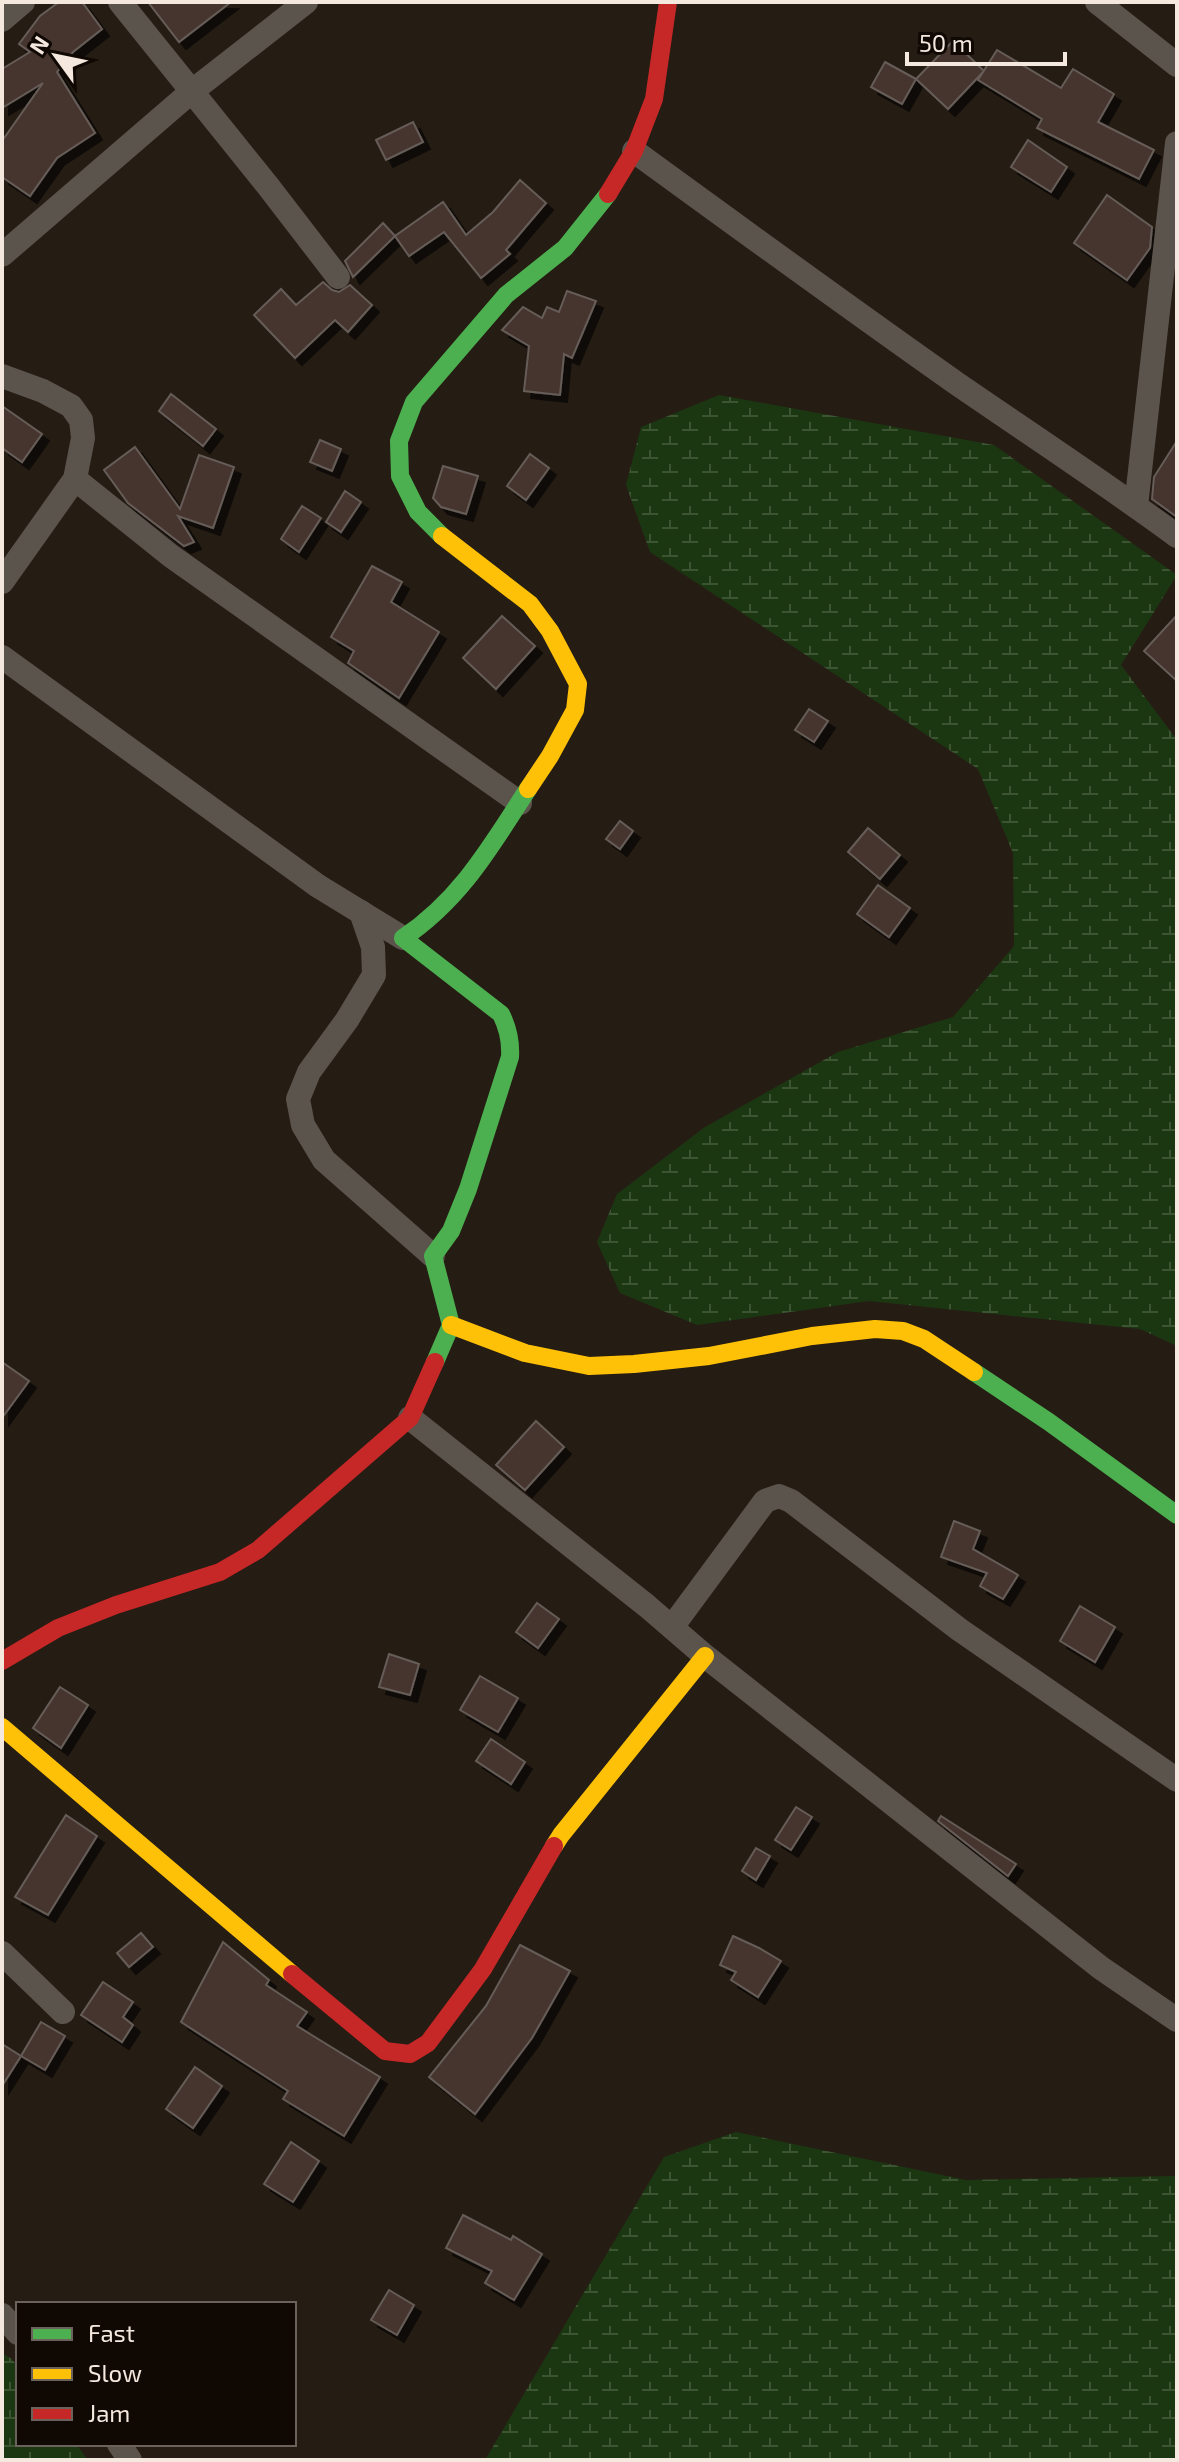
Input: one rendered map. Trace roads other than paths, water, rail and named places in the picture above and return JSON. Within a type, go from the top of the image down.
[{"type":"street","points":[[2,20],[23,2]]},
{"type":"street","points":[[120,2],[338,277]]},
{"type":"street","points":[[2,255],[191,92],[306,2]]},
{"type":"street","points":[[403,938],[427,922],[468,880],[520,803],[575,710],[578,684],[550,631],[530,604],[446,540],[418,512],[400,476],[399,441],[414,402],[506,295],[565,248],[604,200],[634,151],[654,99],[668,2]]},
{"type":"street","points":[[1097,2],[1177,65]]},
{"type":"street","points":[[1136,506],[1169,295],[1177,143]]},
{"type":"street","points":[[634,151],[759,244],[1177,536]]},
{"type":"street","points":[[2,376],[43,391],[71,406],[81,420],[83,438],[75,479],[2,582]]},
{"type":"street","points":[[75,479],[171,556],[520,803]]},
{"type":"street","points":[[2,657],[318,886],[403,938],[501,1014],[509,1028],[510,1057],[468,1189],[451,1231],[433,1256]]},
{"type":"street","points":[[2,1661],[58,1628],[233,1565],[258,1550],[410,1418],[451,1325],[433,1256],[324,1160],[303,1125],[298,1099],[309,1072],[347,1020],[374,975],[373,947],[361,912]]},
{"type":"street","points":[[451,1325],[525,1353],[589,1366],[709,1356],[812,1336],[875,1329],[903,1331],[924,1339],[1049,1422],[1177,1515]]},
{"type":"street","points":[[410,1418],[705,1656],[1101,1968],[1177,2020]]},
{"type":"street","points":[[672,1627],[765,1501],[779,1496],[791,1501],[960,1630],[1177,1780]]},
{"type":"street","points":[[2,1727],[385,2051],[410,2054],[428,2043],[483,1969],[561,1835],[705,1656]]},
{"type":"street","points":[[2,1953],[63,2012]]},
{"type":"street","points":[[2,2315],[16,2331]]}]
